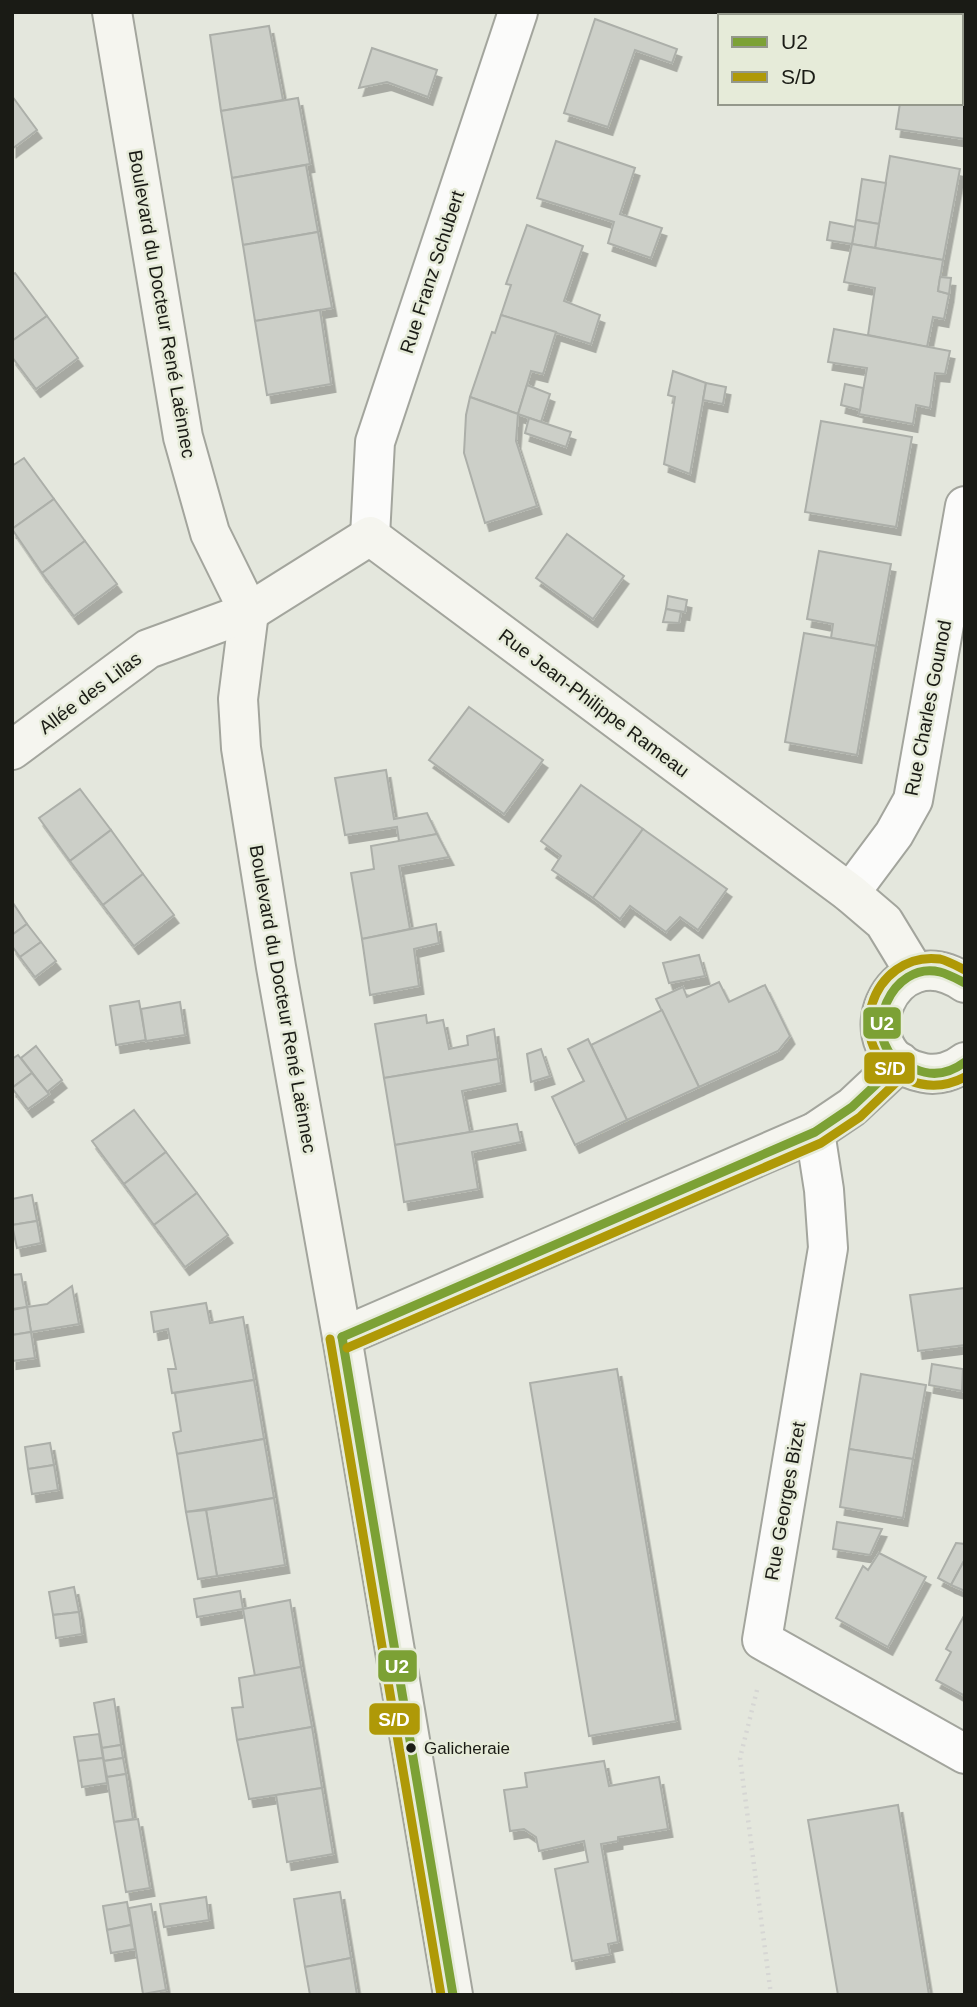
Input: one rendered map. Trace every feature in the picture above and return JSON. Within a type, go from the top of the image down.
[{"type":"street","name":"Boulevard du Docteur René Laënnec","points":[[112,12],[183,438],[210,533],[249,612],[239,699],[241,748],[276,967],[342,1337],[453,1995]]},
{"type":"street","name":"Rue Franz Schubert","points":[[370,536],[375,442],[518,12]]},
{"type":"street","name":"Rue Charles Gounod","points":[[850,893],[894,834],[913,800],[965,506]]},
{"type":"street","points":[[249,612],[370,536]]},
{"type":"street","name":"Rue Jean-Philippe Rameau","points":[[370,536],[850,893],[884,922],[915,973]]},
{"type":"street","name":"Allée des Lilas","points":[[12,750],[148,649],[249,612]]},
{"type":"street","points":[[965,983],[948,973],[915,973],[900,981],[890,993],[883,1006],[880,1022],[882,1037],[889,1052],[914,1071],[946,1073],[965,1062]]},
{"type":"street","points":[[342,1337],[815,1132],[852,1107],[900,1062]]},
{"type":"street","name":"Rue Georges Bizet","points":[[815,1132],[824,1190],[828,1248],[762,1640],[965,1754]]},
{"type":"path","points":[[758,1686],[740,1758],[771,1995]]},
{"type":"building","points":[[965,12],[965,77],[963,14],[924,14]]},
{"type":"building","points":[[595,19],[677,49],[672,63],[635,50],[608,127],[564,113]]},
{"type":"building","points":[[269,26],[283,100],[221,111],[210,35]]},
{"type":"building","points":[[372,48],[437,70],[428,97],[387,82],[359,88]]},
{"type":"building","points":[[965,77],[965,139],[896,129],[900,105],[963,105]]},
{"type":"building","points":[[12,96],[37,130],[12,149]]},
{"type":"building","points":[[298,98],[310,164],[232,178],[221,111]]},
{"type":"building","points":[[556,141],[635,168],[620,214],[662,228],[651,258],[608,243],[614,222],[537,198]]},
{"type":"building","points":[[890,156],[960,169],[943,260],[875,248]]},
{"type":"building","points":[[306,165],[318,232],[243,245],[232,178]]},
{"type":"building","points":[[862,179],[886,183],[879,224],[856,220]]},
{"type":"building","points":[[856,220],[879,224],[875,248],[852,244]]},
{"type":"building","points":[[830,222],[855,227],[852,244],[827,240]]},
{"type":"building","points":[[527,225],[583,246],[564,301],[600,315],[591,344],[501,315],[511,285],[506,284]]},
{"type":"building","points":[[318,232],[332,308],[255,321],[243,245]]},
{"type":"building","points":[[852,244],[943,260],[938,291],[949,294],[944,319],[933,317],[927,347],[868,335],[875,288],[844,282]]},
{"type":"building","points":[[15,273],[47,316],[12,341],[12,275]]},
{"type":"building","points":[[940,277],[951,278],[949,294],[938,291]]},
{"type":"building","points":[[320,310],[331,384],[267,395],[255,321]]},
{"type":"building","points":[[501,315],[556,332],[543,374],[531,371],[518,414],[470,397],[492,332],[495,333]]},
{"type":"building","points":[[47,316],[78,358],[36,389],[12,357],[12,341]]},
{"type":"building","points":[[834,329],[950,351],[945,374],[935,373],[930,408],[916,405],[913,424],[859,414],[867,368],[828,362]]},
{"type":"building","points":[[673,371],[706,383],[690,474],[664,464],[675,397],[668,395]]},
{"type":"building","points":[[706,383],[726,387],[723,404],[703,400]]},
{"type":"building","points":[[845,384],[863,388],[860,410],[841,405]]},
{"type":"building","points":[[527,385],[550,394],[541,422],[518,414]]},
{"type":"building","points":[[470,397],[518,414],[516,441],[537,506],[485,523],[464,453]]},
{"type":"building","points":[[529,418],[571,432],[566,447],[525,433]]},
{"type":"building","points":[[821,421],[912,437],[896,527],[805,512]]},
{"type":"building","points":[[24,458],[54,499],[12,529],[12,466]]},
{"type":"building","points":[[54,499],[85,541],[42,573],[12,529]]},
{"type":"building","points":[[567,534],[624,576],[593,619],[536,578]]},
{"type":"building","points":[[85,541],[117,584],[74,616],[42,573]]},
{"type":"building","points":[[819,551],[891,564],[876,646],[831,638],[833,624],[807,619]]},
{"type":"building","points":[[668,596],[687,600],[685,612],[666,609]]},
{"type":"building","points":[[666,609],[681,612],[679,623],[663,622]]},
{"type":"building","points":[[804,633],[876,646],[857,755],[785,742]]},
{"type":"building","points":[[469,707],[543,760],[504,814],[429,760]]},
{"type":"building","points":[[386,770],[394,819],[427,813],[437,834],[399,841],[397,827],[345,835],[335,778]]},
{"type":"building","points":[[581,785],[643,829],[593,898],[552,870],[561,856],[541,841]]},
{"type":"building","points":[[80,789],[111,830],[70,861],[39,818]]},
{"type":"building","points":[[643,829],[727,889],[698,930],[680,917],[666,932],[630,906],[620,919],[593,898]]},
{"type":"building","points":[[111,830],[143,874],[103,905],[70,861]]},
{"type":"building","points":[[437,834],[449,857],[399,866],[410,929],[362,939],[351,873],[374,869],[371,846]]},
{"type":"building","points":[[143,874],[174,915],[134,946],[103,905]]},
{"type":"building","points":[[12,904],[27,924],[12,935]]},
{"type":"building","points":[[27,924],[41,942],[20,957],[12,946],[12,935]]},
{"type":"building","points":[[436,924],[439,943],[414,949],[419,986],[370,995],[362,939]]},
{"type":"building","points":[[41,942],[56,961],[35,977],[20,957]]},
{"type":"building","points":[[699,955],[705,976],[669,983],[663,963]]},
{"type":"building","points":[[719,982],[729,1002],[765,985],[790,1036],[778,1051],[699,1087],[656,999],[683,987],[687,997]]},
{"type":"building","points":[[139,1001],[146,1040],[116,1045],[110,1006]]},
{"type":"building","points":[[180,1002],[185,1035],[146,1041],[141,1009]]},
{"type":"building","points":[[662,1010],[699,1087],[627,1120],[591,1045]]},
{"type":"building","points":[[426,1015],[427,1023],[443,1020],[449,1049],[468,1045],[467,1036],[494,1029],[498,1059],[384,1078],[375,1024]]},
{"type":"building","points":[[588,1039],[627,1120],[575,1145],[552,1097],[584,1081],[568,1049]]},
{"type":"building","points":[[36,1046],[62,1080],[47,1092],[21,1058]]},
{"type":"building","points":[[541,1049],[550,1076],[531,1082],[527,1054]]},
{"type":"building","points":[[18,1055],[32,1073],[12,1088],[12,1059]]},
{"type":"building","points":[[498,1059],[501,1083],[462,1091],[470,1132],[395,1145],[384,1078]]},
{"type":"building","points":[[32,1073],[49,1094],[28,1109],[12,1088]]},
{"type":"building","points":[[134,1110],[166,1152],[124,1184],[92,1141]]},
{"type":"building","points":[[517,1124],[521,1142],[472,1152],[478,1189],[404,1202],[395,1145]]},
{"type":"building","points":[[166,1152],[197,1193],[154,1225],[124,1184]]},
{"type":"building","points":[[197,1193],[228,1235],[185,1267],[154,1225]]},
{"type":"building","points":[[32,1195],[37,1221],[12,1225],[12,1199]]},
{"type":"building","points":[[37,1221],[41,1243],[17,1248],[12,1225]]},
{"type":"building","points":[[21,1274],[27,1307],[12,1309],[12,1275]]},
{"type":"building","points":[[72,1286],[79,1324],[31,1332],[27,1307],[47,1304]]},
{"type":"building","points":[[965,1288],[965,1345],[918,1351],[910,1295]]},
{"type":"building","points":[[206,1303],[210,1323],[243,1317],[254,1380],[172,1393],[168,1369],[176,1369],[168,1329],[154,1332],[151,1312]]},
{"type":"building","points":[[27,1307],[31,1332],[12,1335],[12,1310]]},
{"type":"building","points":[[31,1332],[35,1358],[12,1361],[12,1335]]},
{"type":"building","points":[[932,1364],[963,1369],[962,1391],[929,1385]]},
{"type":"building","points":[[617,1369],[676,1721],[589,1736],[530,1383]]},
{"type":"building","points":[[861,1374],[926,1385],[913,1459],[849,1449]]},
{"type":"building","points":[[254,1380],[264,1439],[177,1454],[173,1433],[181,1431],[175,1393]]},
{"type":"building","points":[[264,1439],[274,1498],[186,1512],[177,1454]]},
{"type":"building","points":[[50,1443],[54,1465],[28,1469],[25,1447]]},
{"type":"building","points":[[849,1449],[913,1459],[903,1518],[840,1507]]},
{"type":"building","points":[[54,1465],[58,1490],[32,1494],[28,1469]]},
{"type":"building","points":[[274,1498],[285,1565],[217,1576],[206,1510]]},
{"type":"building","points":[[206,1510],[217,1576],[198,1579],[186,1512]]},
{"type":"building","points":[[837,1522],[882,1529],[870,1555],[833,1549]]},
{"type":"building","points":[[956,1543],[965,1544],[965,1559],[951,1585],[938,1578]]},
{"type":"building","points":[[879,1553],[926,1577],[888,1647],[836,1618],[863,1566],[868,1570]]},
{"type":"building","points":[[965,1559],[965,1591],[951,1585]]},
{"type":"building","points":[[74,1587],[79,1612],[53,1615],[49,1592]]},
{"type":"building","points":[[240,1591],[243,1609],[197,1617],[194,1599]]},
{"type":"building","points":[[290,1600],[301,1667],[255,1676],[243,1609]]},
{"type":"building","points":[[79,1612],[82,1634],[56,1638],[53,1615]]},
{"type":"building","points":[[965,1614],[965,1696],[936,1680],[951,1652],[946,1649]]},
{"type":"building","points":[[301,1667],[312,1727],[237,1740],[232,1708],[243,1707],[239,1678]]},
{"type":"building","points":[[114,1699],[121,1745],[102,1748],[94,1703]]},
{"type":"building","points":[[312,1727],[322,1788],[249,1799],[237,1740]]},
{"type":"building","points":[[99,1734],[103,1758],[78,1761],[74,1737]]},
{"type":"building","points":[[121,1745],[123,1758],[104,1761],[102,1748]]},
{"type":"building","points":[[103,1758],[107,1783],[82,1787],[78,1761]]},
{"type":"building","points":[[123,1758],[126,1774],[107,1777],[104,1761]]},
{"type":"building","points":[[604,1761],[609,1786],[659,1777],[668,1829],[618,1837],[618,1841],[601,1844],[618,1942],[608,1944],[610,1954],[572,1961],[555,1869],[588,1862],[584,1841],[539,1851],[536,1837],[524,1829],[510,1831],[504,1790],[527,1787],[525,1773]]},
{"type":"building","points":[[126,1774],[133,1819],[114,1822],[107,1777]]},
{"type":"building","points":[[322,1788],[333,1854],[287,1862],[276,1795]]},
{"type":"building","points":[[898,1805],[929,1995],[838,1995],[808,1820]]},
{"type":"building","points":[[138,1819],[150,1888],[126,1892],[114,1822]]},
{"type":"building","points":[[340,1892],[351,1958],[305,1967],[294,1899]]},
{"type":"building","points":[[206,1897],[209,1920],[164,1927],[160,1904]]},
{"type":"building","points":[[127,1902],[131,1925],[107,1930],[103,1906]]},
{"type":"building","points":[[151,1904],[166,1990],[143,1994],[129,1908]]},
{"type":"building","points":[[131,1925],[135,1949],[111,1953],[107,1930]]},
{"type":"building","points":[[351,1958],[357,1995],[310,1995],[305,1967]]},
{"type":"transit line","name":"S/D","points":[[965,970],[940,959],[916,960],[896,970],[881,985],[872,1004],[869,1026],[873,1047],[886,1066],[908,1080],[937,1085],[965,1077]]},
{"type":"transit line","name":"U2","points":[[965,983],[940,972],[923,971],[908,977],[895,988],[882,1019],[882,1035],[888,1051],[900,1063],[935,1073],[947,1072],[965,1062]]},
{"type":"transit line","name":"U2","points":[[342,1337],[815,1132],[852,1107],[900,1062]]},
{"type":"transit line","name":"S/D","points":[[347,1348],[821,1143],[860,1117],[908,1071]]},
{"type":"transit line","name":"U2","points":[[342,1337],[453,1995]]},
{"type":"transit line","name":"S/D","points":[[330,1339],[441,1995]]},
{"type":"place","name":"Galicheraie","points":[[411,1748]]}]
